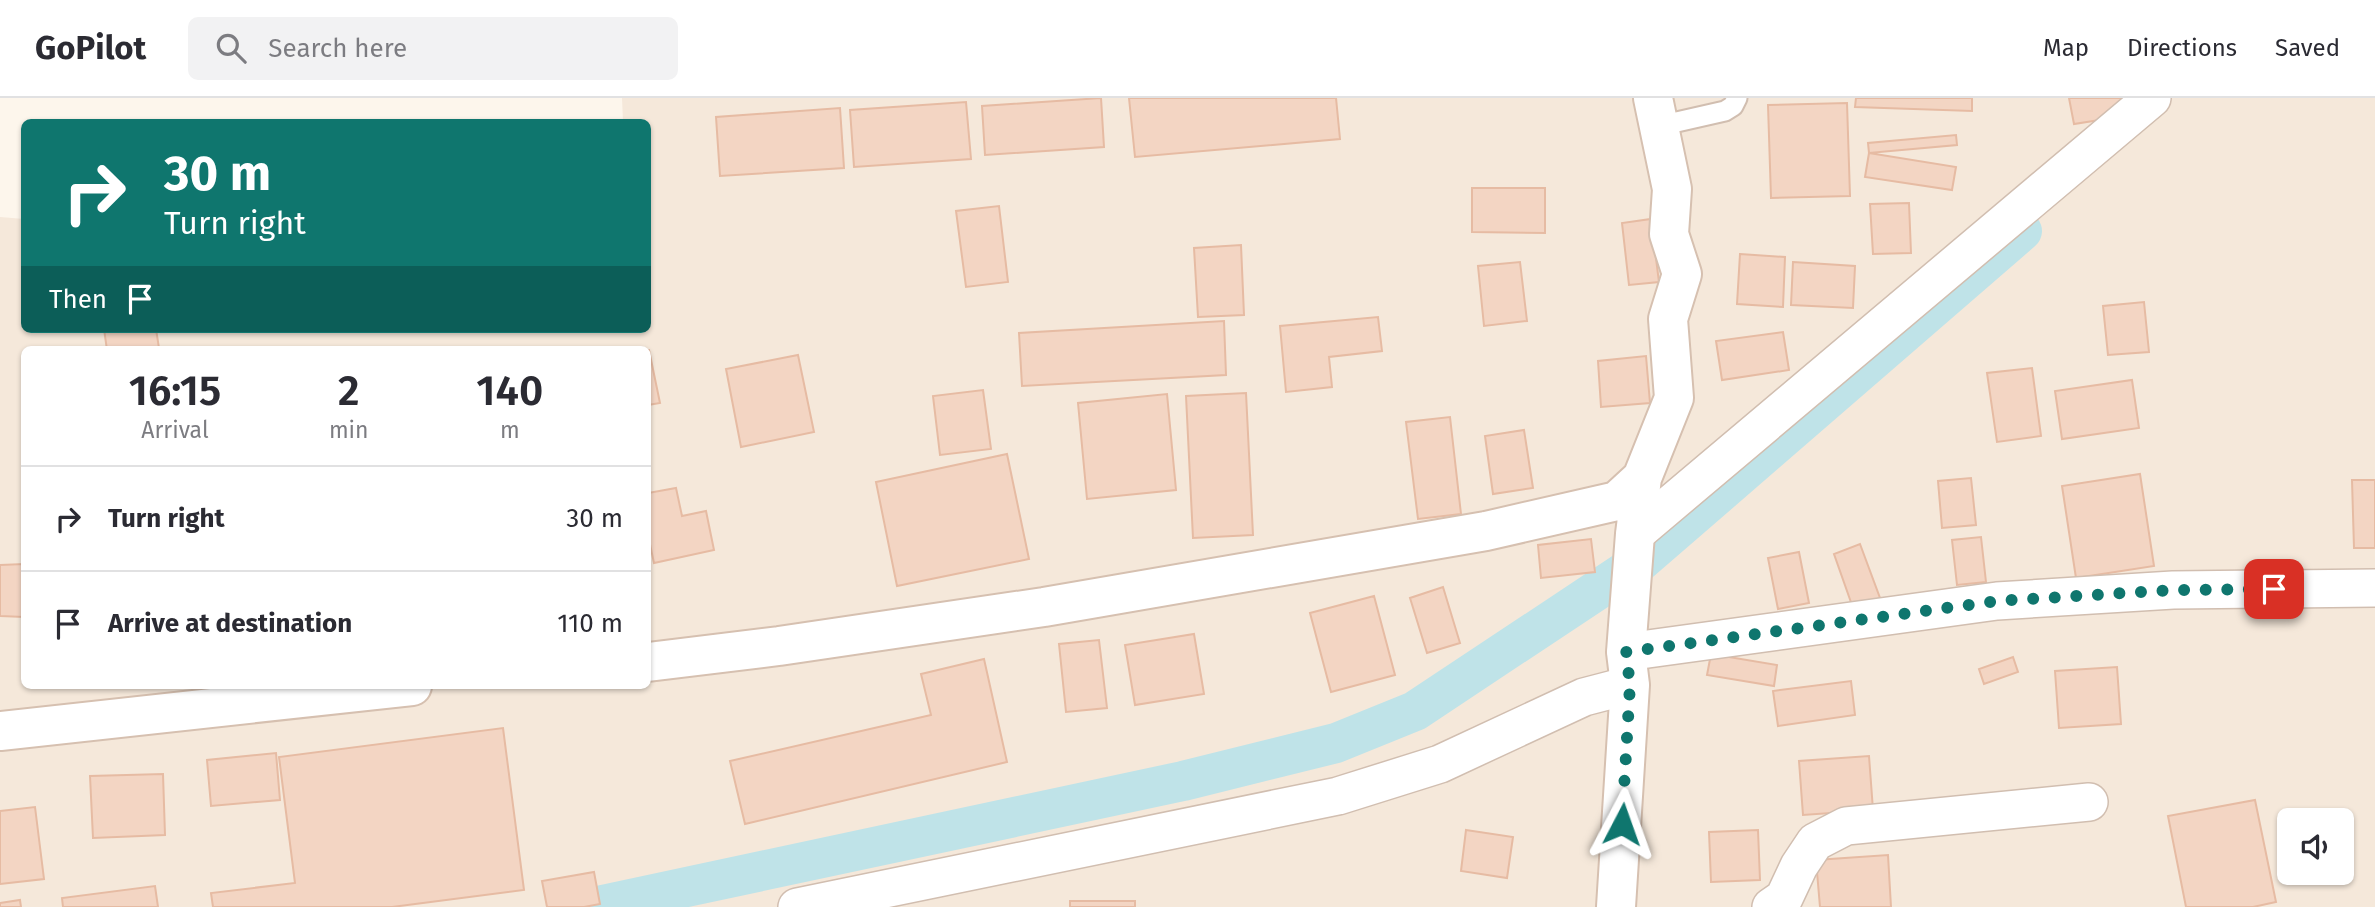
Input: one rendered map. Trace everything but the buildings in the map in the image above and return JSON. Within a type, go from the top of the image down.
[{"type":"main road","points":[[1616,907],[1635,534],[1642,478],[1674,398],[1668,319],[1682,274],[1669,234],[1672,189],[1656,112]]},
{"type":"main road","points":[[651,662],[779,646],[1044,607],[1435,541],[1617,501],[1642,478]]},
{"type":"main road","points":[[0,731],[385,689]]},
{"type":"street","points":[[1635,534],[2152,98]]},
{"type":"street","points":[[797,907],[1338,796],[1440,764],[1584,697],[1629,651],[1997,601],[2173,590],[2375,588]]},
{"type":"street","points":[[1771,907],[1784,898],[1799,866],[1815,842],[1846,826],[2089,802]]},
{"type":"lane","points":[[1656,112],[1725,111],[1733,106],[1737,98]]},
{"type":"shaded area","points":[[622,98],[2375,98],[2375,907],[0,907],[0,217],[21,219],[21,333],[651,333],[651,119],[623,119]]},
{"type":"waterway","points":[[593,907],[1183,781],[1336,743],[1415,711],[1641,561],[2022,231]]},
{"type":"route","points":[[1622,824],[1630,685],[1626,652],[1997,601],[2173,590],[2274,589]]}]
